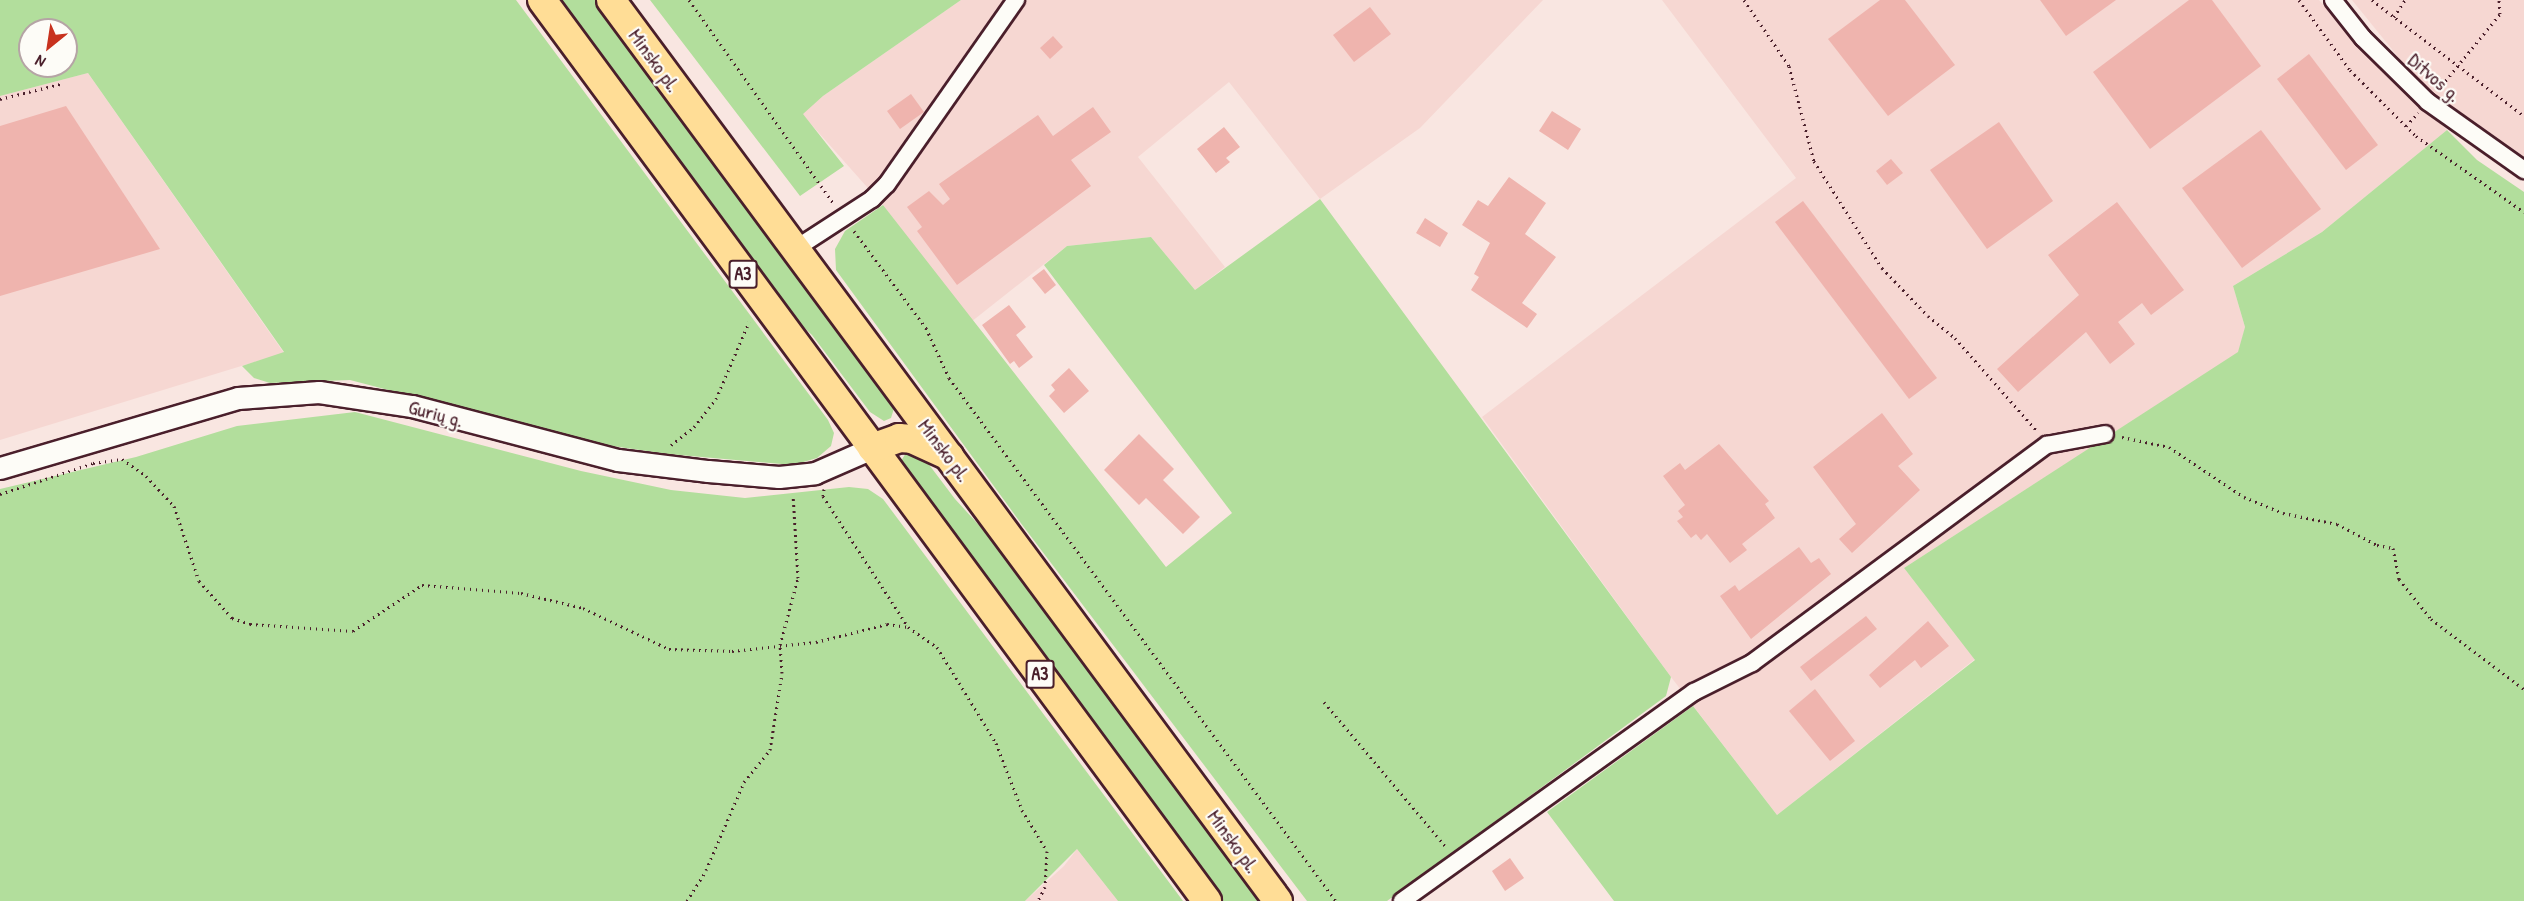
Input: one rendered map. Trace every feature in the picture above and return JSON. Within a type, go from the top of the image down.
[{"type":"highway","name":"A3","points":[[542,0],[1207,901]]},
{"type":"highway","name":"Minsko pl.","points":[[611,0],[1278,901]]},
{"type":"highway","points":[[872,448],[899,438],[912,439],[951,457]]},
{"type":"street","points":[[795,249],[844,217],[887,184],[1016,0]]},
{"type":"street","name":"Ditvos g.","points":[[2333,0],[2362,38],[2428,102],[2524,170]]},
{"type":"street","name":"Gurių g.","points":[[0,468],[238,398],[319,392],[412,406],[618,460],[708,471],[792,476],[825,469],[872,448]]},
{"type":"street","points":[[1402,901],[1695,692],[1752,663],[2047,445],[2105,434]]},
{"type":"path","points":[[689,0],[926,328],[949,378],[1336,901]]},
{"type":"path","points":[[1744,0],[1789,66],[1814,161],[1882,268],[1928,316],[1955,338],[2047,445]]},
{"type":"path","points":[[2299,0],[2350,70],[2406,126],[2462,171],[2524,212]]},
{"type":"path","points":[[2372,0],[2524,116]]},
{"type":"path","points":[[2394,17],[2405,0]]},
{"type":"path","points":[[2406,126],[2459,66],[2500,14],[2499,0]]},
{"type":"path","points":[[0,99],[60,84]]},
{"type":"path","points":[[671,445],[694,427],[716,399],[749,322]]},
{"type":"path","points":[[2105,434],[2169,447],[2244,497],[2283,513],[2337,524],[2378,545],[2392,548],[2399,579],[2431,619],[2524,689]]},
{"type":"path","points":[[3,493],[93,463],[122,459],[146,476],[174,506],[199,581],[232,618],[250,624],[353,631],[422,585],[465,586],[521,593],[583,608],[669,649],[732,651],[816,642],[887,624],[908,627]]},
{"type":"path","points":[[825,469],[823,496],[908,627],[937,647],[996,743],[1022,810],[1047,851],[1045,887],[1038,901]]},
{"type":"path","points":[[687,901],[706,870],[744,782],[770,750],[782,673],[780,645],[798,578],[792,476]]},
{"type":"path","points":[[1324,702],[1458,861]]},
{"type":"shaded area","points":[[961,0],[1543,0],[1420,128],[1320,199],[1229,82],[1138,157],[1225,267],[1195,290],[1151,237],[1067,246],[971,322],[883,205],[802,114],[823,96]]},
{"type":"shaded area","points":[[1662,0],[2319,0],[2363,51],[2447,130],[2322,232],[2233,286],[2245,327],[2239,352],[1904,568],[1975,659],[1777,815],[1671,677],[1482,417],[1796,178]]},
{"type":"shaded area","points":[[2352,0],[2524,0],[2524,161],[2446,104],[2412,74]]},
{"type":"shaded area","points":[[88,73],[284,353],[0,440],[0,96],[69,78],[78,78],[78,76]]},
{"type":"shaded area","points":[[1077,849],[1118,901],[1025,901],[1064,866]]},
{"type":"green space","points":[[0,0],[516,0],[828,420],[834,433],[831,446],[817,458],[793,465],[668,454],[591,443],[350,380],[270,383],[254,378],[242,366],[284,352],[88,73],[78,76],[78,18],[18,18],[18,78],[69,78],[0,96]]},
{"type":"green space","points":[[556,0],[596,0],[895,405],[891,418],[884,421],[870,412],[812,335],[779,304]]},
{"type":"green space","points":[[650,0],[961,0],[823,96],[803,114],[844,166],[800,196]]},
{"type":"green space","points":[[2447,130],[2477,160],[2524,192],[2524,901],[1614,901],[1547,812],[1693,706],[1777,815],[1975,660],[1904,568],[2238,352],[2245,327],[2233,286],[2322,232]]},
{"type":"green space","points":[[1320,199],[1671,677],[1666,696],[1387,901],[1307,901],[1023,526],[836,270],[835,249],[845,231],[883,205],[1166,567],[1232,513],[1044,265],[1067,246],[1151,237],[1195,290]]},
{"type":"green space","points":[[355,412],[581,471],[671,490],[745,498],[849,487],[868,489],[883,499],[1183,901],[1118,901],[1077,849],[1025,901],[0,901],[0,489],[136,457],[237,426]]},
{"type":"green space","points":[[909,448],[924,458],[955,499],[1009,558],[1266,901],[1223,901],[903,467],[901,461]]},
{"type":"building","points":[[1880,0],[1905,0],[1955,65],[1888,116],[1828,39]]},
{"type":"building","points":[[2040,0],[2116,0],[2066,36]]},
{"type":"building","points":[[2189,0],[2212,0],[2261,66],[2150,149],[2093,72]]},
{"type":"building","points":[[1370,7],[1391,34],[1354,62],[1333,35]]},
{"type":"building","points":[[1053,36],[1063,47],[1050,59],[1040,48]]},
{"type":"building","points":[[2309,54],[2378,145],[2346,170],[2277,79]]},
{"type":"building","points":[[911,94],[924,112],[900,129],[887,111]]},
{"type":"building","points":[[66,106],[160,249],[0,296],[0,126]]},
{"type":"building","points":[[1093,107],[1111,132],[1071,160],[1091,186],[957,285],[917,231],[922,227],[907,207],[929,191],[943,205],[950,199],[939,184],[1038,115],[1053,136]]},
{"type":"building","points":[[1552,111],[1581,129],[1568,150],[1539,131]]},
{"type":"building","points":[[1999,122],[2053,201],[1987,249],[1930,170]]},
{"type":"building","points":[[1224,127],[1240,147],[1226,158],[1230,162],[1216,173],[1197,149]]},
{"type":"building","points":[[2261,130],[2321,209],[2242,268],[2182,188]]},
{"type":"building","points":[[1891,159],[1903,173],[1887,185],[1876,171]]},
{"type":"building","points":[[1509,177],[1546,203],[1525,234],[1556,257],[1522,303],[1537,314],[1527,328],[1471,290],[1479,277],[1474,274],[1490,243],[1462,225],[1478,200],[1488,206]]},
{"type":"building","points":[[1803,201],[1937,378],[1909,399],[1775,222]]},
{"type":"building","points":[[2117,202],[2184,290],[2151,315],[2142,303],[2118,322],[2135,344],[2110,364],[2086,332],[2018,392],[1997,369],[2079,295],[2048,255]]},
{"type":"building","points":[[1425,218],[1448,233],[1440,247],[1416,233]]},
{"type":"building","points":[[1044,269],[1056,285],[1045,294],[1032,278]]},
{"type":"building","points":[[1009,305],[1026,327],[1016,335],[1033,357],[1019,368],[1014,361],[1010,364],[982,325]]},
{"type":"building","points":[[1069,368],[1089,391],[1064,413],[1049,396],[1055,390],[1051,385]]},
{"type":"building","points":[[1882,413],[1913,454],[1898,466],[1920,490],[1852,553],[1839,539],[1856,524],[1813,467]]},
{"type":"building","points":[[1139,434],[1174,469],[1163,480],[1200,517],[1183,534],[1146,498],[1139,505],[1104,470]]},
{"type":"building","points":[[1719,444],[1769,501],[1765,504],[1775,518],[1742,544],[1747,550],[1730,563],[1707,534],[1701,540],[1696,534],[1691,538],[1677,521],[1683,517],[1678,511],[1685,505],[1663,476],[1680,463],[1685,470]]},
{"type":"building","points":[[1799,547],[1811,563],[1819,558],[1831,574],[1751,639],[1720,596],[1735,585],[1739,591]]},
{"type":"building","points":[[1866,616],[1877,629],[1811,681],[1800,667]]},
{"type":"building","points":[[1928,621],[1949,646],[1921,668],[1915,660],[1880,688],[1869,675]]},
{"type":"building","points":[[1815,689],[1855,741],[1830,761],[1789,711]]},
{"type":"building","points":[[1510,858],[1524,878],[1505,891],[1492,871]]}]
